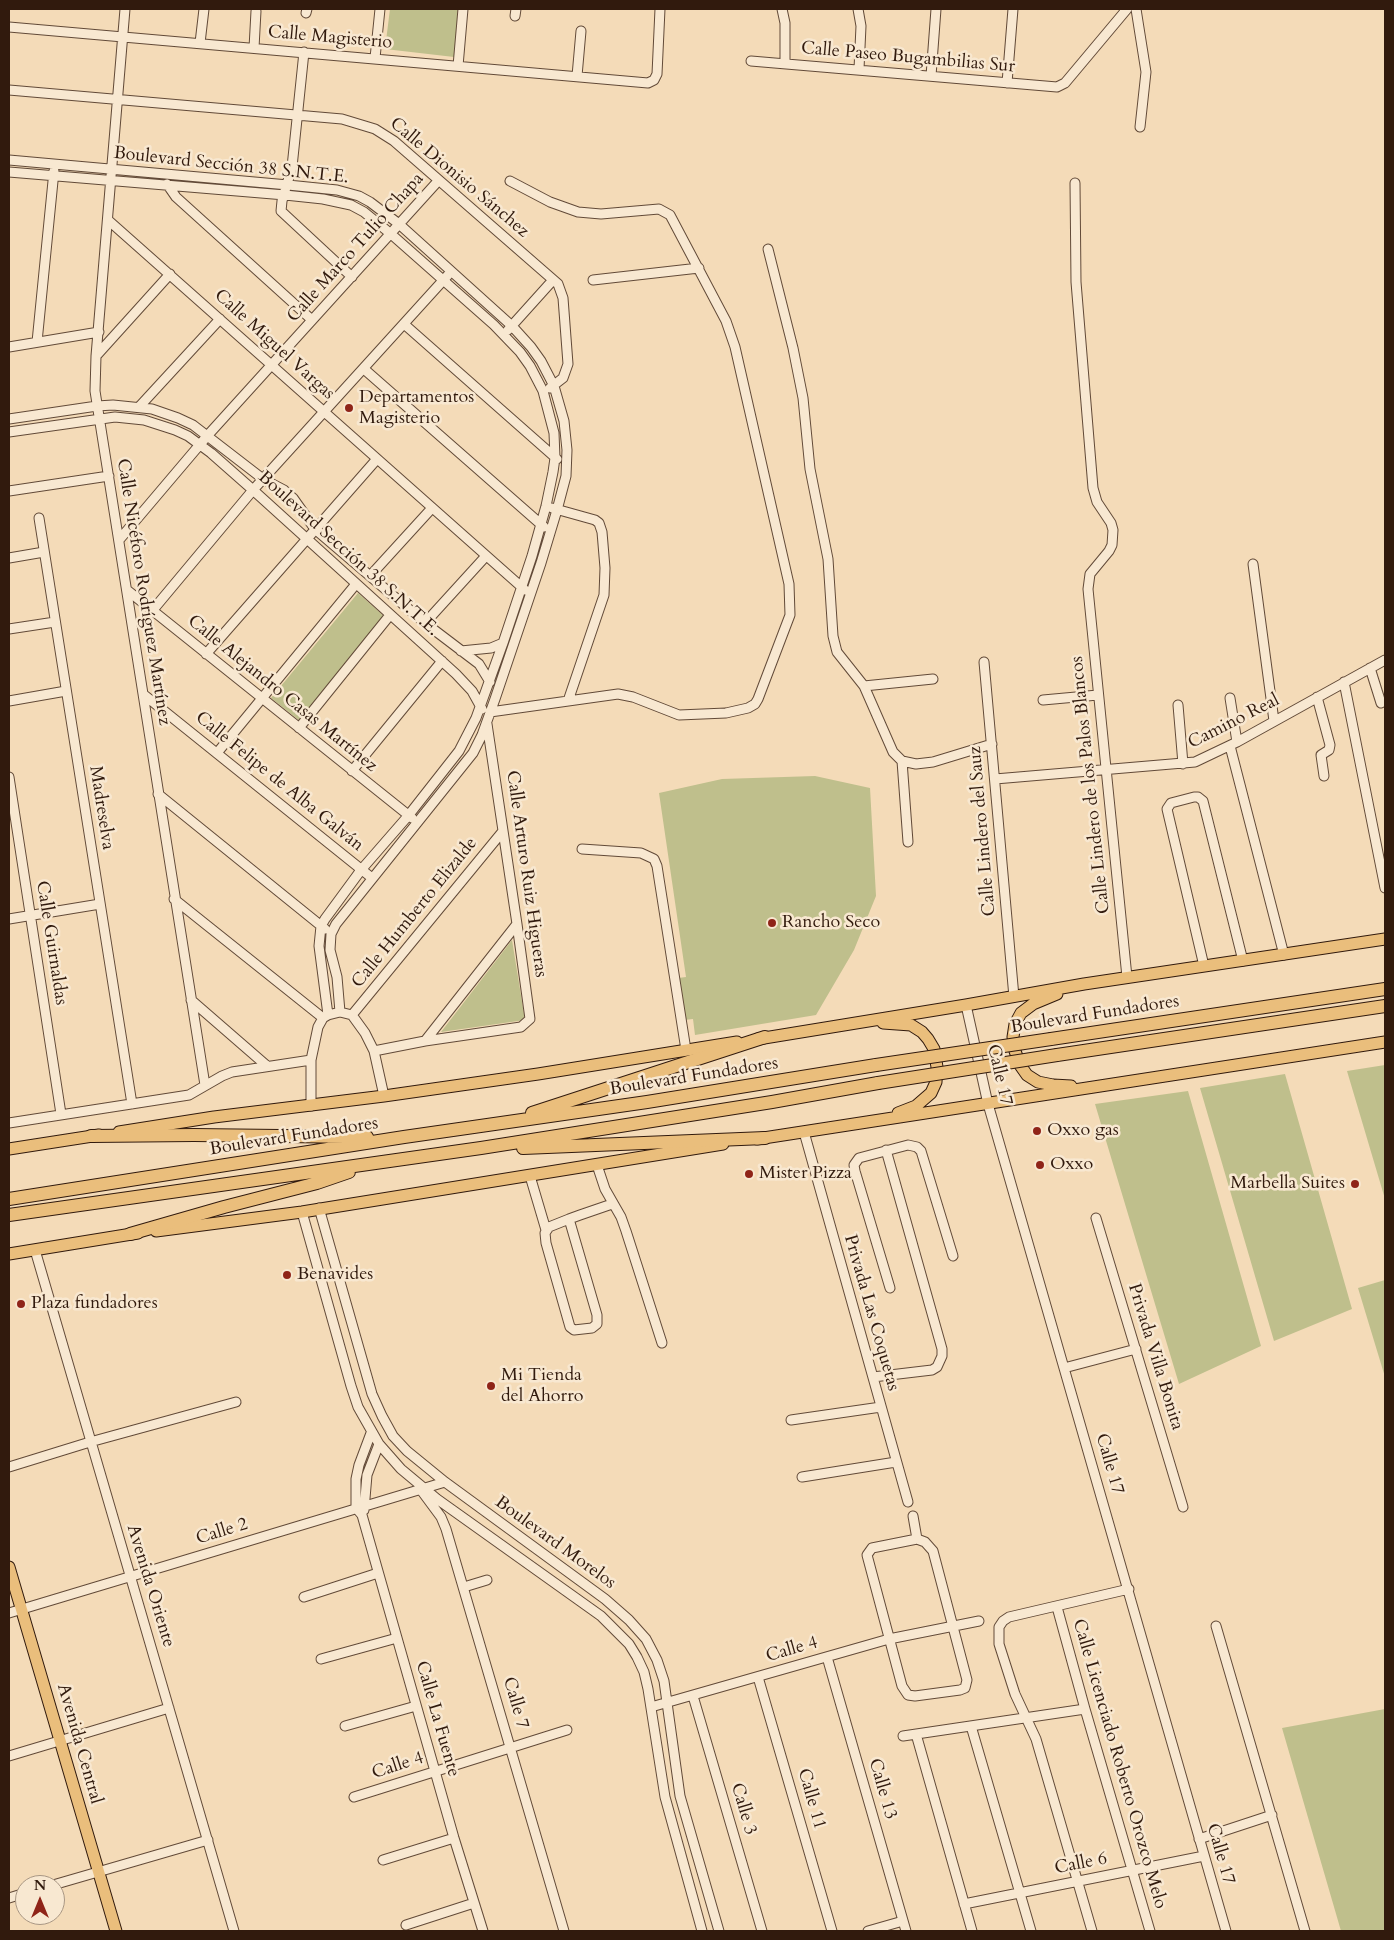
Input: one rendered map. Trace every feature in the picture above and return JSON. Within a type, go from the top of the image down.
[{"type":"highway","name":"Boulevard Fundadores","points":[[11,1198],[1385,989]]},
{"type":"highway","name":"Boulevard Fundadores","points":[[14,1214],[481,1148],[1057,1055],[1385,1006]]},
{"type":"highway","points":[[500,1124],[764,1037]]},
{"type":"highway","points":[[91,1136],[194,1134],[404,1137]]},
{"type":"highway","points":[[481,1148],[562,1147],[769,1137]]},
{"type":"highway","points":[[130,1234],[215,1209],[317,1183],[379,1162]]},
{"type":"main road","points":[[9,1149],[214,1117],[311,1106],[538,1074],[864,1022],[1127,977],[1385,939]]},
{"type":"main road","points":[[1084,984],[1045,998],[1033,1004],[1022,1013],[1015,1024],[1013,1037],[1015,1051],[1020,1065],[1038,1082],[1053,1085],[1112,1084]]},
{"type":"main road","points":[[864,1022],[911,1025],[928,1039],[934,1049],[937,1067],[936,1082],[925,1100],[916,1106],[870,1122]]},
{"type":"main road","points":[[10,1254],[130,1234],[302,1212],[769,1137],[1385,1042]]},
{"type":"main road","name":"Avenida Central","points":[[9,1566],[116,1931]]},
{"type":"street","name":"Calle Nicéforo Rodríguez Martínez","points":[[125,9],[95,381],[97,406],[205,1086]]},
{"type":"street","points":[[200,43],[204,9]]},
{"type":"street","points":[[375,58],[380,9]]},
{"type":"street","points":[[458,66],[463,9]]},
{"type":"street","name":"Calle Magisterio","points":[[9,27],[648,83],[654,80],[657,74],[660,9]]},
{"type":"street","points":[[782,9],[785,23],[785,63]]},
{"type":"street","points":[[858,9],[861,26],[859,69]]},
{"type":"street","points":[[931,76],[936,9]]},
{"type":"street","points":[[1006,83],[1013,9]]},
{"type":"street","name":"Calle Paseo Bugambilias Sur","points":[[751,60],[1053,88],[1062,86],[1127,9]]},
{"type":"street","points":[[1136,9],[1146,72],[1140,127]]},
{"type":"street","points":[[254,48],[256,11]]},
{"type":"street","points":[[577,76],[580,31]]},
{"type":"street","points":[[304,52],[292,167],[281,206],[283,214],[352,277]]},
{"type":"street","name":"Calle Dionisio Sánchez","points":[[9,90],[342,119],[375,129],[394,141],[553,280],[562,293],[568,364],[563,378],[554,386]]},
{"type":"street","name":"Boulevard Sección 38 S.N.T.E.","points":[[9,160],[337,190],[360,196],[399,224],[512,326],[531,346],[554,386],[564,421],[567,467],[550,533],[487,721],[473,753],[341,915],[331,934]]},
{"type":"street","points":[[37,342],[55,164]]},
{"type":"street","name":"Boulevard Sección 38 S.N.T.E.","points":[[9,172],[285,195],[343,202],[364,212],[391,234],[504,334],[530,366],[543,391],[552,419],[555,458],[546,506],[481,706],[459,752],[362,870],[321,926],[319,956],[326,1016],[316,1036],[311,1060],[311,1106]]},
{"type":"street","points":[[164,174],[168,186],[176,197],[312,320]]},
{"type":"street","name":"Calle Marco Tulio Chapa","points":[[119,540],[208,435],[439,180]]},
{"type":"street","points":[[490,712],[618,694],[679,715],[726,713],[748,708],[755,704],[758,699],[790,615],[789,584],[735,347],[726,321],[670,215],[662,210],[652,208],[600,214],[578,212],[550,202],[510,181]]},
{"type":"street","name":"Calle Lindero de los Palos Blancos","points":[[1075,183],[1077,300],[1092,488],[1097,502],[1114,530],[1112,545],[1090,574],[1088,589],[1127,977]]},
{"type":"street","name":"Calle Miguel Vargas","points":[[108,220],[530,595]]},
{"type":"street","points":[[768,248],[793,348],[803,398],[810,469],[828,559],[834,644],[842,659],[864,686],[894,752],[902,761],[916,764],[933,762],[992,744]]},
{"type":"street","points":[[593,280],[699,268]]},
{"type":"street","points":[[152,611],[263,479],[451,271]]},
{"type":"street","points":[[96,356],[170,274]]},
{"type":"street","points":[[504,334],[553,280]]},
{"type":"street","points":[[139,407],[220,319]]},
{"type":"street","points":[[404,324],[567,467]]},
{"type":"street","points":[[9,347],[99,332]]},
{"type":"street","points":[[364,369],[550,533]]},
{"type":"street","points":[[543,391],[554,386]]},
{"type":"street","name":"Boulevard Sección 38 S.N.T.E.","points":[[9,419],[97,406],[139,407],[166,413],[208,435],[263,479],[284,490],[293,498],[315,529],[425,623],[479,664],[490,680],[495,699]]},
{"type":"street","name":"Boulevard Sección 38 S.N.T.E.","points":[[9,432],[99,418],[122,418],[144,420],[175,430],[200,444],[254,490],[442,661],[465,684],[481,706],[487,721]]},
{"type":"street","points":[[206,654],[377,459]]},
{"type":"street","points":[[9,491],[109,476]]},
{"type":"street","points":[[546,506],[595,520],[599,522],[602,532],[606,579],[604,595],[568,701]]},
{"type":"street","points":[[370,576],[432,508]]},
{"type":"street","name":"Madreselva","points":[[39,518],[132,1104]]},
{"type":"street","points":[[9,558],[44,552]]},
{"type":"street","points":[[425,623],[486,556]]},
{"type":"street","points":[[1254,564],[1274,721]]},
{"type":"street","points":[[217,753],[356,584]]},
{"type":"street","name":"Calle Alejandro Casas Martínez","points":[[127,590],[417,823]]},
{"type":"street","points":[[299,728],[390,615]]},
{"type":"street","points":[[9,629],[55,622]]},
{"type":"street","points":[[460,651],[491,648],[503,643]]},
{"type":"street","name":"Camino Real","points":[[995,779],[1182,764],[1202,760],[1385,660]]},
{"type":"street","points":[[352,771],[442,661]]},
{"type":"street","name":"Calle Lindero del Sauz","points":[[984,662],[1014,997]]},
{"type":"street","points":[[1370,668],[1381,703]]},
{"type":"street","points":[[864,686],[933,680]]},
{"type":"street","points":[[1344,682],[1385,888]]},
{"type":"street","points":[[9,700],[66,691]]},
{"type":"street","name":"Calle Felipe de Alba Galván","points":[[143,694],[372,878]]},
{"type":"street","points":[[1043,700],[1098,695]]},
{"type":"street","points":[[1317,697],[1330,745],[1329,750],[1321,755],[1324,776]]},
{"type":"street","points":[[1230,698],[1234,744],[1284,955]]},
{"type":"street","points":[[1178,705],[1182,764]]},
{"type":"street","name":"Calle Arturo Ruiz Higueras","points":[[425,1041],[521,1027],[528,1022],[530,1016],[487,721]]},
{"type":"street","points":[[902,761],[908,842]]},
{"type":"street","name":"Calle Guirnaldas","points":[[9,778],[61,1114]]},
{"type":"street","points":[[158,794],[331,934],[330,950],[337,977],[340,1012]]},
{"type":"street","points":[[1204,966],[1167,809],[1171,803],[1194,796],[1203,801],[1243,961]]},
{"type":"street","name":"Calle Humberto Elizalde","points":[[352,1015],[504,831]]},
{"type":"street","points":[[582,849],[641,853],[654,859],[657,866],[686,1050]]},
{"type":"street","points":[[174,899],[326,1016],[340,1012],[352,1015],[359,1022],[374,1051],[384,1096]]},
{"type":"street","points":[[9,919],[100,904]]},
{"type":"street","points":[[374,1051],[425,1041],[518,924]]},
{"type":"street","points":[[191,1000],[267,1066]]},
{"type":"street","name":"Calle 17","points":[[966,1005],[988,1104],[1226,1931]]},
{"type":"street","points":[[9,1123],[189,1095],[232,1072],[311,1060]]},
{"type":"street","name":"Privada Las Coquetas","points":[[798,1133],[873,1377],[908,1502]]},
{"type":"street","points":[[890,1288],[854,1165],[859,1158],[913,1145],[920,1151],[953,1256]]},
{"type":"street","points":[[873,1377],[932,1370],[937,1366],[942,1356],[942,1349],[886,1150]]},
{"type":"street","points":[[597,1165],[601,1180],[612,1204],[621,1217],[662,1343]]},
{"type":"street","points":[[530,1176],[546,1230],[546,1243],[570,1327],[574,1330],[592,1328],[597,1324],[597,1315],[569,1219]]},
{"type":"street","points":[[546,1230],[569,1219],[612,1204]]},
{"type":"street","name":"Boulevard Morelos","points":[[319,1208],[372,1394],[393,1436],[407,1451],[445,1482],[605,1600],[629,1620],[646,1640],[658,1660],[664,1681],[680,1796],[719,1931]]},
{"type":"street","name":"Boulevard Morelos","points":[[302,1212],[351,1386],[358,1407],[371,1433],[379,1444],[401,1469],[424,1490],[600,1616],[629,1644],[644,1672],[664,1797],[702,1931]]},
{"type":"street","name":"Privada Villa Bonita","points":[[1096,1218],[1184,1507]]},
{"type":"street","name":"Avenida Oriente","points":[[35,1250],[234,1931]]},
{"type":"street","points":[[1064,1368],[1136,1349]]},
{"type":"street","points":[[9,1466],[236,1402]]},
{"type":"street","points":[[791,1420],[881,1407]]},
{"type":"street","name":"Calle La Fuente","points":[[371,1433],[356,1479],[361,1510],[454,1838],[483,1931]]},
{"type":"street","name":"Calle La Fuente","points":[[361,1510],[367,1475],[379,1444]]},
{"type":"street","points":[[802,1477],[896,1462]]},
{"type":"street","name":"Calle 2","points":[[9,1613],[130,1576],[361,1510],[445,1482]]},
{"type":"street","name":"Calle 7","points":[[424,1490],[446,1529],[564,1931]]},
{"type":"street","points":[[913,1516],[917,1539]]},
{"type":"street","points":[[917,1539],[925,1542],[933,1551],[954,1627],[967,1680],[964,1688],[915,1696],[908,1695],[902,1686],[867,1555],[872,1548],[917,1539]]},
{"type":"street","points":[[304,1596],[378,1573]]},
{"type":"street","points":[[464,1587],[487,1580]]},
{"type":"street","points":[[1092,1931],[1036,1739],[1015,1694],[999,1644],[998,1635],[999,1627],[1009,1617],[1128,1589]]},
{"type":"street","name":"Calle Licenciado Roberto Orozco Melo","points":[[1057,1606],[1085,1710],[1134,1870],[1150,1931]]},
{"type":"street","name":"Calle 4","points":[[651,1707],[667,1704],[889,1639],[979,1621]]},
{"type":"street","points":[[1216,1626],[1305,1931]]},
{"type":"street","points":[[321,1659],[397,1638]]},
{"type":"street","name":"Calle 13","points":[[827,1656],[906,1931]]},
{"type":"street","name":"Calle 11","points":[[758,1677],[832,1931]]},
{"type":"street","name":"Calle 3","points":[[693,1696],[762,1931]]},
{"type":"street","points":[[345,1726],[416,1706]]},
{"type":"street","points":[[9,1756],[169,1708]]},
{"type":"street","points":[[903,1736],[1085,1710]]},
{"type":"street","points":[[971,1726],[1031,1931]]},
{"type":"street","name":"Calle 4","points":[[354,1797],[567,1730]]},
{"type":"street","points":[[916,1734],[972,1931]]},
{"type":"street","points":[[1199,1839],[1272,1815]]},
{"type":"street","points":[[383,1860],[454,1838]]},
{"type":"street","points":[[65,1881],[208,1840]]},
{"type":"street","name":"Calle 6","points":[[964,1904],[1204,1856]]},
{"type":"street","points":[[406,1925],[474,1902]]},
{"type":"street","points":[[868,1931],[903,1921]]},
{"type":"green space","points":[[390,9],[458,9],[454,57],[385,49]]},
{"type":"green space","points":[[358,593],[384,616],[300,721],[271,698]]},
{"type":"green space","name":"Rancho Seco","points":[[815,776],[870,788],[876,896],[854,950],[816,1015],[695,1035],[693,1019],[684,1020],[678,978],[686,977],[659,793],[722,779]]},
{"type":"green space","points":[[512,940],[525,1020],[441,1032]]},
{"type":"green space","points":[[1385,1065],[1385,1199],[1347,1071]]},
{"type":"green space","points":[[1285,1074],[1352,1309],[1274,1341],[1200,1088]]},
{"type":"green space","points":[[1188,1091],[1261,1346],[1179,1384],[1095,1104]]},
{"type":"green space","points":[[1385,1280],[1385,1377],[1358,1288]]},
{"type":"green space","points":[[1385,1709],[1385,1931],[1341,1931],[1282,1728]]},
{"type":"place","name":"Departamentos Magisterio","points":[[349,408]]},
{"type":"place","name":"Rancho Seco","points":[[772,923]]},
{"type":"place","name":"Oxxo gas","points":[[1037,1131]]},
{"type":"place","name":"Oxxo","points":[[1040,1165]]},
{"type":"place","name":"Mister Pizza","points":[[749,1174]]},
{"type":"place","name":"Marbella Suites","points":[[1355,1184]]},
{"type":"place","name":"Benavides","points":[[287,1275]]},
{"type":"place","name":"Plaza fundadores","points":[[21,1304]]},
{"type":"place","name":"Mi Tienda del Ahorro","points":[[491,1386]]}]
